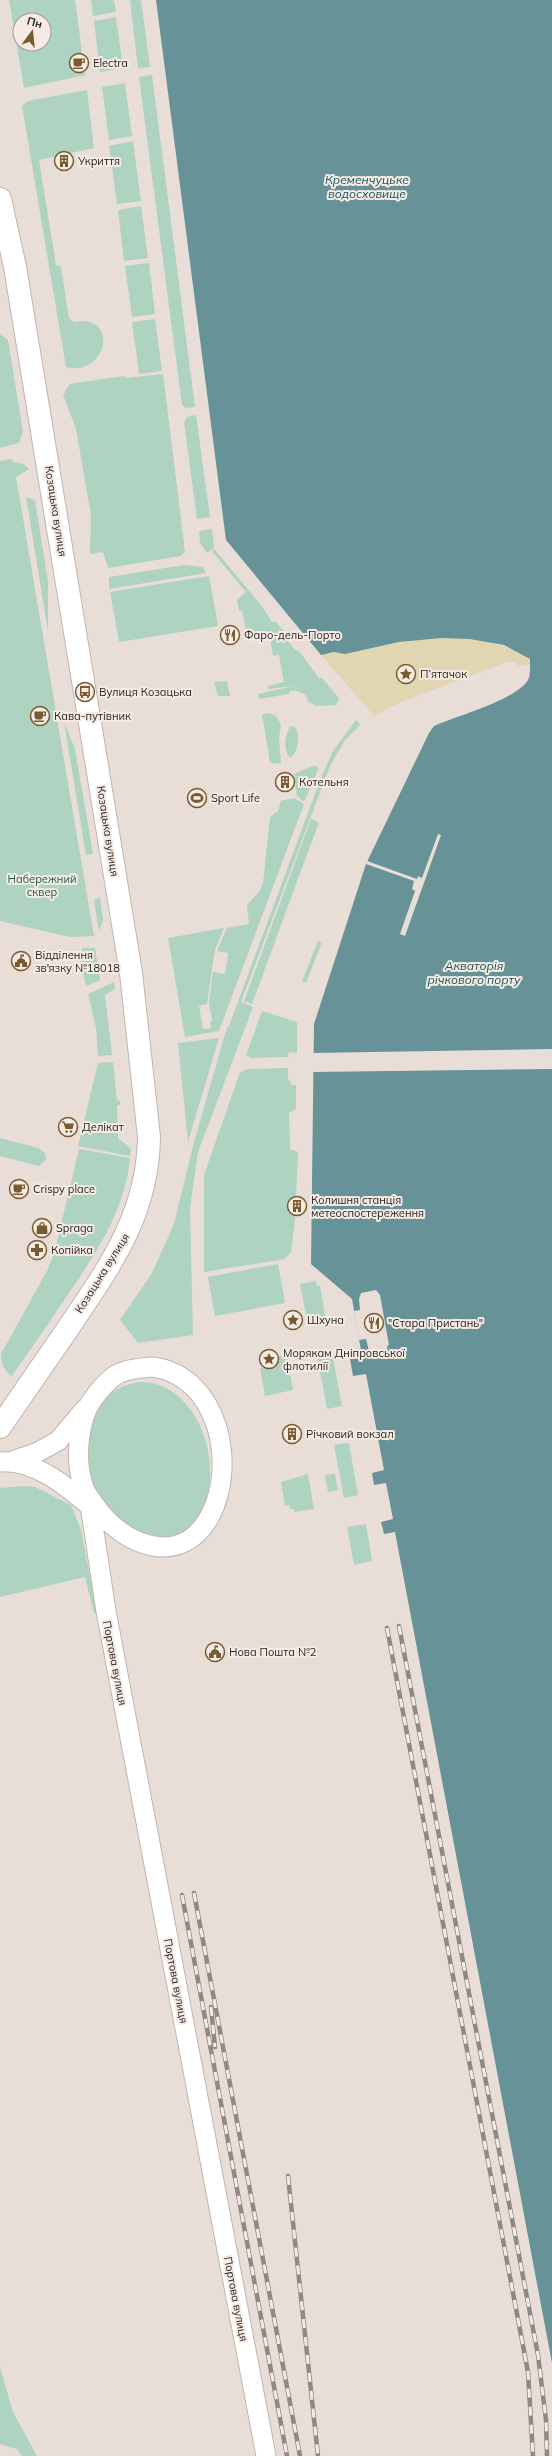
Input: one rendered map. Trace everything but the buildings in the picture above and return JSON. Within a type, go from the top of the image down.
[{"type":"main road","name":"Козацька вулиця","points":[[0,199],[15,267],[132,973],[146,1092],[149,1137],[148,1160],[142,1194],[124,1242],[95,1290],[0,1427]]},
{"type":"street","points":[[126,1369],[165,1369],[185,1380],[206,1402],[212,1414],[222,1453],[222,1479],[217,1501],[198,1532],[186,1542],[164,1547],[143,1544],[121,1534],[96,1510],[51,1478],[7,1461],[36,1454],[58,1441],[88,1406],[107,1380],[115,1374],[126,1369]]},
{"type":"street","points":[[88,1406],[77,1450],[78,1467],[85,1490],[96,1510]]},
{"type":"street","name":"Портова вулиця","points":[[96,1510],[107,1618],[266,2456]]},
{"type":"green space","points":[[9,0],[75,0],[85,75],[24,88],[18,52],[52,52],[52,12],[12,12],[12,18]]},
{"type":"green space","points":[[91,0],[114,0],[116,12],[93,16]]},
{"type":"green space","points":[[130,0],[141,0],[150,67],[138,68]]},
{"type":"green space","points":[[116,17],[123,68],[100,72],[94,21]]},
{"type":"green space","points":[[152,75],[195,407],[185,408],[182,405],[139,77]]},
{"type":"green space","points":[[125,83],[132,136],[109,140],[102,87]]},
{"type":"green space","points":[[87,90],[94,148],[39,160],[56,265],[61,267],[69,318],[74,322],[89,322],[98,327],[103,336],[103,346],[98,355],[90,363],[80,368],[66,367],[22,106],[28,101]]},
{"type":"green space","points":[[133,141],[141,201],[117,204],[109,146]]},
{"type":"green space","points":[[141,206],[148,258],[124,261],[118,210]]},
{"type":"green space","points":[[149,263],[155,314],[132,317],[125,266]]},
{"type":"green space","points":[[155,319],[162,371],[139,374],[132,322]]},
{"type":"green space","points":[[0,334],[8,340],[23,432],[19,443],[0,448]]},
{"type":"green space","points":[[163,374],[185,552],[181,556],[108,568],[103,552],[90,554],[91,515],[76,429],[63,395],[69,385],[75,383],[124,376],[126,378]]},
{"type":"green space","points":[[196,415],[210,517],[197,519],[184,422],[187,417]]},
{"type":"green space","name":"Набережний сквер","points":[[12,459],[13,462],[24,464],[29,469],[16,477],[94,936],[70,937],[0,921],[0,461]]},
{"type":"green space","points":[[26,497],[35,500],[48,582],[48,631]]},
{"type":"green space","points":[[212,529],[214,548],[207,553],[200,543],[199,531]]},
{"type":"green space","points":[[214,549],[261,605],[272,622],[276,622],[285,633],[284,636],[295,650],[299,651],[319,678],[322,678],[339,698],[336,705],[316,706],[308,701],[306,695],[297,691],[290,691],[289,694],[259,699],[258,694],[294,686],[268,689],[268,686],[284,682],[279,655],[273,656],[269,633],[250,636],[246,630],[242,611],[239,611],[237,600],[246,592],[212,551]]},
{"type":"green space","points":[[184,565],[203,567],[206,573],[109,589],[109,577]]},
{"type":"green space","points":[[209,576],[218,626],[119,642],[110,592]]},
{"type":"green space","points":[[227,681],[230,696],[218,696],[214,682]]},
{"type":"green space","points":[[269,713],[276,716],[281,724],[279,738],[281,763],[274,764],[270,762],[262,714]]},
{"type":"green space","points":[[356,720],[360,725],[345,740],[330,766],[241,1002],[253,1007],[198,1152],[190,1208],[193,1335],[138,1343],[120,1320],[152,1273],[174,1224],[193,1146],[224,1037],[228,1026],[232,1028],[229,1026],[319,783],[333,751]]},
{"type":"green space","points":[[64,722],[75,749],[93,854],[86,855]]},
{"type":"green space","points":[[291,726],[295,727],[297,730],[298,743],[291,758],[286,751],[285,742],[287,733]]},
{"type":"green space","points":[[313,766],[317,766],[318,769],[305,800],[303,801],[297,796],[294,774]]},
{"type":"green space","points":[[294,798],[304,804],[219,1031],[185,1037],[168,938],[224,928],[215,950],[207,1004],[199,1006],[203,1029],[211,1028],[210,1022],[212,1021],[209,1002],[213,972],[225,974],[228,953],[217,951],[227,928],[249,924],[247,905],[259,892],[263,883],[270,817],[278,811],[281,801]]},
{"type":"green space","points":[[311,819],[319,822],[252,1004],[244,1001]]},
{"type":"green space","points":[[100,897],[103,920],[99,931],[94,900]]},
{"type":"green space","points":[[318,941],[322,942],[306,983],[302,981]]},
{"type":"green space","points":[[82,948],[95,948],[100,980],[86,986],[80,959]]},
{"type":"green space","points":[[114,982],[115,989],[105,995],[112,1055],[98,1056],[96,1028],[88,994]]},
{"type":"green space","points":[[262,1011],[297,1022],[297,1053],[289,1052],[288,1057],[251,1058],[246,1055]]},
{"type":"green space","points":[[219,1038],[188,1142],[178,1043]]},
{"type":"green space","points":[[113,1062],[117,1100],[120,1101],[120,1105],[117,1105],[118,1138],[131,1149],[130,1156],[78,1146],[98,1063]]},
{"type":"green space","points":[[288,1068],[288,1079],[292,1085],[296,1085],[296,1109],[289,1113],[290,1149],[298,1152],[296,1200],[290,1202],[289,1208],[296,1211],[291,1252],[285,1259],[204,1272],[204,1175],[240,1072],[248,1069]]},
{"type":"green space","points":[[0,1138],[38,1148],[45,1153],[46,1159],[39,1166],[0,1156]]},
{"type":"green space","points":[[79,1149],[130,1158],[122,1195],[116,1212],[100,1245],[12,1376],[4,1367],[1,1354],[47,1271],[54,1254]]},
{"type":"green space","points":[[278,1264],[285,1303],[215,1316],[208,1277]]},
{"type":"green space","points":[[316,1281],[317,1286],[320,1286],[326,1321],[308,1325],[300,1284]]},
{"type":"green space","points":[[332,1352],[342,1406],[327,1409],[317,1355]]},
{"type":"green space","points":[[286,1353],[293,1390],[265,1396],[260,1368],[264,1367],[264,1362],[268,1361],[267,1357],[281,1356],[282,1354]]},
{"type":"green space","points":[[140,1382],[164,1387],[184,1402],[199,1423],[208,1448],[210,1474],[206,1499],[195,1520],[176,1535],[168,1537],[143,1538],[114,1517],[100,1503],[89,1478],[87,1463],[88,1447],[94,1418],[101,1405],[109,1395],[127,1385]]},
{"type":"green space","points":[[349,1443],[358,1495],[344,1498],[334,1445]]},
{"type":"green space","points":[[308,1474],[314,1509],[294,1512],[294,1509],[290,1509],[289,1505],[285,1506],[281,1482]]},
{"type":"green space","points":[[335,1474],[338,1490],[328,1492],[325,1475]]},
{"type":"green space","points":[[25,1486],[35,1487],[71,1505],[81,1530],[97,1613],[94,1613],[85,1577],[0,1597],[0,1488]]},
{"type":"green space","points":[[366,1524],[372,1561],[354,1565],[347,1527]]},
{"type":"green space","points":[[0,2367],[13,2412],[37,2456],[22,2456],[17,2449],[0,2444]]},
{"type":"sand","name":"П’ятачок","points":[[442,638],[465,639],[499,645],[520,653],[530,659],[530,664],[519,666],[514,662],[507,662],[401,702],[374,716],[321,655],[334,652],[345,654],[399,642]]},
{"type":"water","name":"Кременчуцьке водосховище","points":[[156,0],[552,0],[552,2363],[395,1532],[384,1534],[381,1522],[393,1519],[386,1483],[374,1485],[372,1473],[384,1470],[366,1374],[353,1376],[350,1359],[362,1356],[352,1299],[311,1264],[314,1024],[366,864],[429,733],[434,726],[485,707],[511,694],[528,680],[530,659],[504,645],[469,639],[442,638],[399,642],[345,654],[334,652],[321,655],[226,540]]},
{"type":"pier","points":[[438,834],[441,835],[405,936],[400,934],[415,891],[412,889],[414,881],[366,864],[367,861],[417,879],[418,876],[422,878]]},
{"type":"pier","points":[[552,1049],[552,1069],[312,1072],[311,1053]]},
{"type":"pier","points":[[376,1290],[380,1295],[389,1345],[387,1346],[388,1352],[370,1355],[366,1339],[359,1340],[354,1311],[360,1310],[359,1299],[361,1293]]},
{"type":"railway","points":[[399,1626],[538,2355],[546,2420],[547,2456]]},
{"type":"railway","points":[[387,1628],[528,2372],[533,2456]]},
{"type":"railway","points":[[194,1893],[300,2456]]},
{"type":"railway","points":[[182,1895],[287,2456]]},
{"type":"railway","points":[[211,2007],[215,2047]]},
{"type":"railway","points":[[288,2176],[318,2456]]},
{"type":"place","name":"Electra","points":[[79,63]]},
{"type":"place","name":"Укриття","points":[[64,161]]},
{"type":"place","name":"Фаро-дель-Порто","points":[[230,635]]},
{"type":"place","name":"П’ятачок","points":[[406,674]]},
{"type":"place","name":"Вулиця Козацька","points":[[85,692]]},
{"type":"place","name":"Кава-путівник","points":[[40,716]]},
{"type":"place","name":"Котельня","points":[[285,782]]},
{"type":"place","name":"Sport Life","points":[[197,798]]},
{"type":"place","name":"Відділення зв'язку №18018","points":[[21,961]]},
{"type":"place","name":"Делікат","points":[[68,1127]]},
{"type":"place","name":"Crispy place","points":[[19,1189]]},
{"type":"place","name":"Колишня станція метеоспостереження","points":[[297,1206]]},
{"type":"place","name":"Spraga","points":[[42,1228]]},
{"type":"place","name":"Копійка","points":[[37,1250]]},
{"type":"place","name":"Шхуна","points":[[293,1320]]},
{"type":"place","name":"\"Стара Пристань\"","points":[[374,1323]]},
{"type":"place","name":"Морякам Дніпровської флотилії","points":[[269,1359]]},
{"type":"place","name":"Річковий вокзал","points":[[292,1434]]},
{"type":"place","name":"Нова Пошта №2","points":[[215,1652]]},
{"type":"water label","name":"Акваторія річкового порту","points":[[474,972]]}]
